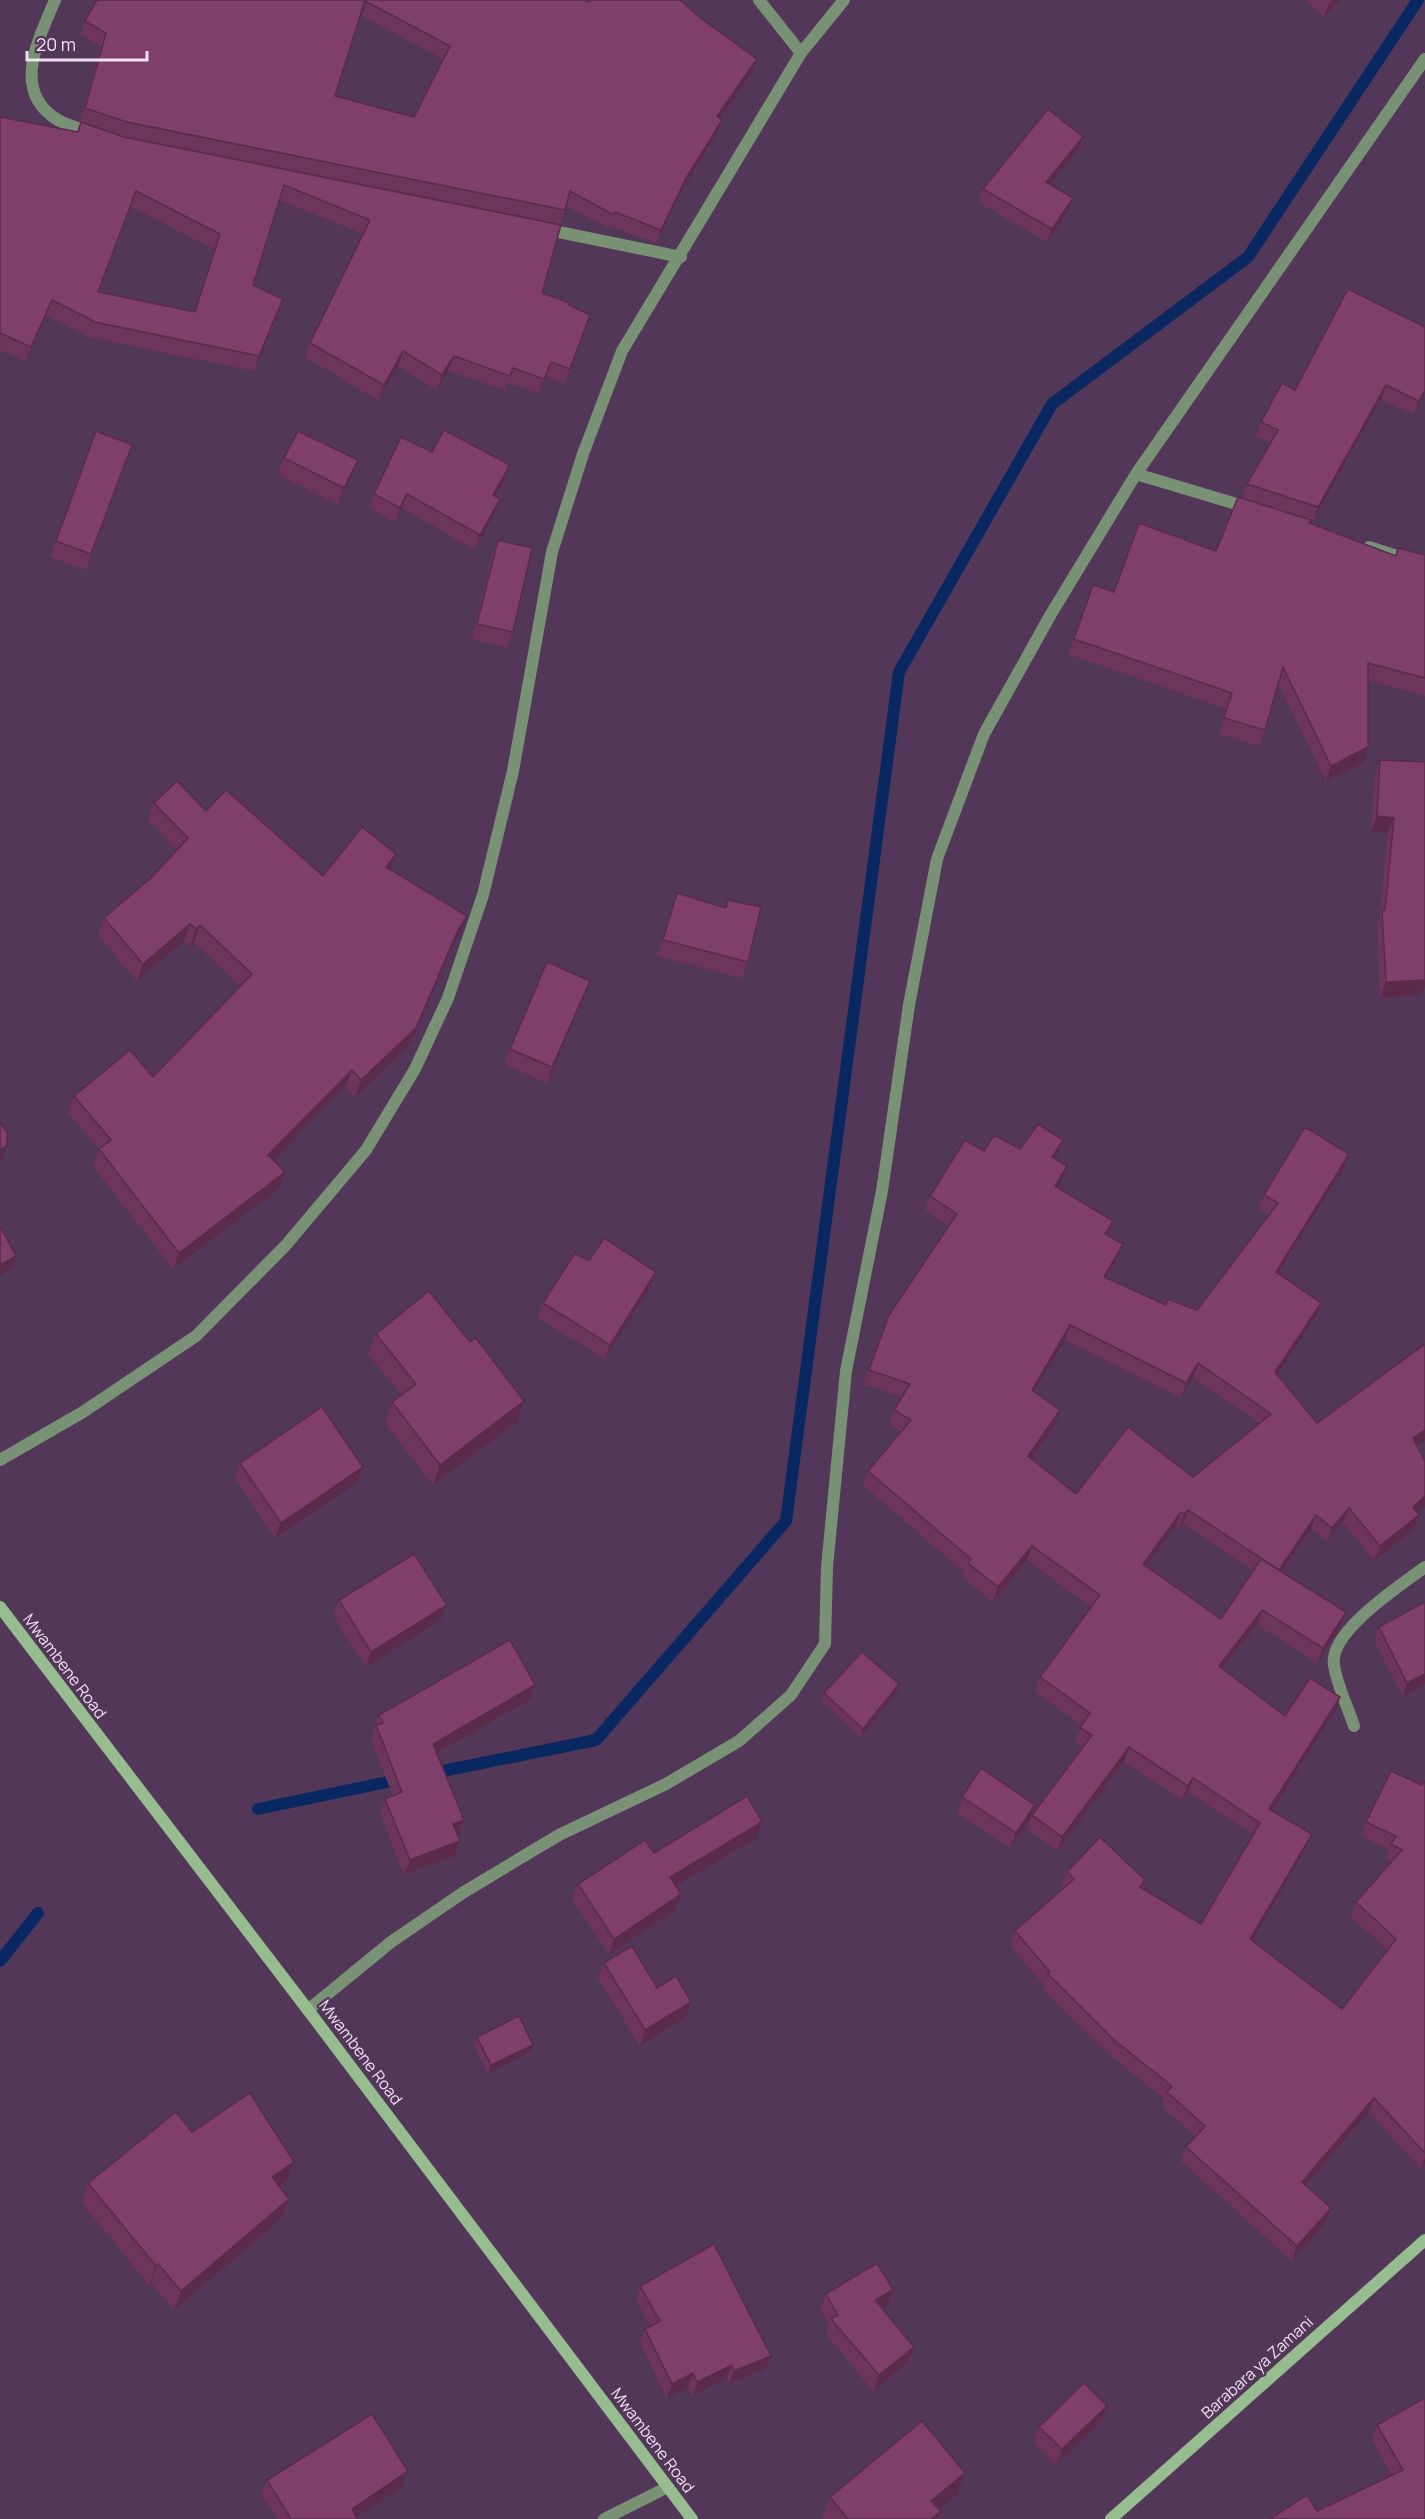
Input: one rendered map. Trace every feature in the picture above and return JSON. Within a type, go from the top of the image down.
[{"type":"street","points":[[55,0],[39,39],[29,73],[37,100],[57,120],[100,136]]},
{"type":"street","points":[[759,0],[801,53]]},
{"type":"street","points":[[0,1460],[83,1412],[196,1336],[286,1245],[366,1150],[415,1069],[448,998],[483,895],[513,771],[552,552],[583,454],[622,351],[681,257],[801,53],[844,0]]},
{"type":"street","points":[[308,2010],[391,1942],[464,1892],[559,1835],[666,1784],[739,1741],[791,1695],[825,1644],[827,1566],[846,1371],[882,1191],[909,1005],[937,859],[984,734],[1051,614],[1136,474],[1425,59]]},
{"type":"street","points":[[529,226],[681,257]]},
{"type":"street","points":[[1136,474],[1263,512]]},
{"type":"street","points":[[1361,544],[1425,565]]},
{"type":"street","points":[[1354,1726],[1333,1664],[1340,1639],[1384,1596],[1425,1567]]},
{"type":"street","name":"Mwambene Road","points":[[0,1607],[692,2519]]},
{"type":"street","name":"Barabara ya Zamani","points":[[1111,2519],[1425,2240]]},
{"type":"street","points":[[604,2519],[668,2487]]},
{"type":"building","points":[[97,0],[365,0],[335,96],[414,117],[450,46],[367,2],[368,0],[585,0],[588,2],[590,0],[680,0],[699,17],[757,59],[717,116],[722,120],[686,178],[661,230],[615,212],[614,215],[570,191],[565,210],[127,122],[85,108],[106,33],[85,21]]},
{"type":"building","points":[[1048,109],[1083,137],[1046,182],[1073,198],[1052,229],[983,189]]},
{"type":"building","points":[[0,117],[78,132],[81,122],[124,137],[561,225],[542,293],[570,303],[569,305],[590,315],[570,369],[551,362],[544,379],[513,368],[510,376],[454,356],[442,375],[403,351],[384,385],[310,343],[370,220],[284,185],[253,285],[283,299],[259,356],[95,322],[52,300],[31,347],[0,333]],"holes":[[[136,191],[220,234],[195,312],[98,292]]]},
{"type":"building","points":[[1348,289],[1425,327],[1425,390],[1419,401],[1386,385],[1318,507],[1247,484],[1278,430],[1261,422],[1282,383],[1295,390]]},
{"type":"building","points":[[444,430],[510,465],[493,495],[500,499],[480,535],[407,494],[400,508],[374,494],[401,437],[432,452]]},
{"type":"building","points":[[96,431],[132,445],[91,554],[56,541]]},
{"type":"building","points":[[298,431],[358,460],[344,488],[284,458]]},
{"type":"building","points":[[1238,497],[1311,520],[1309,523],[1396,556],[1398,548],[1425,555],[1425,678],[1368,663],[1368,747],[1331,766],[1283,667],[1265,730],[1224,718],[1232,693],[1074,639],[1093,585],[1114,592],[1139,523],[1216,551]]},
{"type":"building","points":[[498,540],[532,548],[513,632],[477,624]]},
{"type":"building","points":[[1380,760],[1425,762],[1425,980],[1386,982],[1382,911],[1385,910],[1394,818],[1377,816]]},
{"type":"building","points":[[177,781],[206,811],[226,790],[323,876],[362,827],[396,854],[386,867],[467,916],[458,930],[416,1028],[361,1080],[352,1070],[268,1155],[285,1172],[179,1253],[99,1149],[111,1140],[74,1096],[130,1050],[153,1077],[252,974],[200,925],[196,929],[190,924],[143,964],[104,918],[152,877],[188,838],[154,803]]},
{"type":"building","points":[[677,893],[726,908],[728,900],[761,907],[748,962],[663,940]]},
{"type":"building","points":[[547,962],[590,981],[552,1067],[510,1049]]},
{"type":"building","points":[[0,1122],[7,1132],[7,1145],[0,1150]]},
{"type":"building","points":[[1038,1124],[1063,1140],[1052,1157],[1067,1166],[1055,1186],[1113,1221],[1105,1234],[1123,1244],[1104,1277],[1166,1305],[1168,1299],[1197,1310],[1278,1203],[1264,1195],[1305,1127],[1349,1154],[1276,1272],[1321,1303],[1275,1372],[1317,1423],[1425,1344],[1425,1430],[1413,1438],[1425,1461],[1425,1496],[1413,1507],[1419,1515],[1380,1546],[1349,1508],[1332,1528],[1316,1515],[1279,1570],[1188,1510],[1184,1514],[1181,1512],[1143,1564],[1221,1619],[1261,1559],[1346,1612],[1323,1648],[1262,1610],[1219,1666],[1285,1716],[1310,1678],[1340,1697],[1269,1809],[1312,1834],[1250,1939],[1342,2009],[1396,1939],[1356,1902],[1402,1850],[1391,1844],[1396,1836],[1366,1822],[1391,1771],[1422,1785],[1425,1781],[1425,2153],[1374,2098],[1302,2182],[1331,2208],[1297,2246],[1186,2147],[1205,2126],[1167,2092],[1172,2086],[1114,2040],[1048,1974],[1050,1972],[1015,1931],[1074,1879],[1067,1872],[1100,1837],[1145,1880],[1140,1887],[1201,1924],[1260,1823],[1193,1778],[1188,1786],[1129,1747],[1062,1837],[1032,1815],[1092,1735],[1080,1728],[1090,1713],[1040,1677],[1100,1595],[1032,1546],[998,1587],[968,1563],[971,1559],[868,1471],[911,1420],[894,1410],[910,1384],[869,1370],[889,1315],[957,1214],[930,1196],[965,1140],[984,1151],[994,1135],[1020,1149]],"holes":[[[1070,1325],[1186,1383],[1198,1363],[1271,1414],[1193,1477],[1128,1427],[1076,1494],[1028,1456],[1060,1410],[1032,1390]]]},
{"type":"building","points":[[0,1226],[16,1256],[0,1265]]},
{"type":"building","points":[[604,1238],[656,1272],[610,1345],[543,1303],[575,1253],[589,1261]]},
{"type":"building","points":[[429,1291],[470,1342],[476,1338],[524,1401],[440,1465],[392,1402],[416,1384],[376,1334]]},
{"type":"building","points":[[322,1407],[363,1467],[281,1523],[240,1463]]},
{"type":"building","points":[[414,1554],[447,1605],[371,1652],[339,1600]]},
{"type":"building","points":[[1425,1602],[1425,1674],[1407,1683],[1379,1627]]},
{"type":"building","points":[[510,1640],[535,1685],[433,1744],[464,1820],[453,1824],[460,1841],[410,1860],[385,1799],[402,1792],[376,1725],[383,1723],[379,1715]]},
{"type":"building","points":[[862,1652],[899,1684],[863,1729],[824,1693]]},
{"type":"building","points":[[981,1768],[1035,1805],[1016,1833],[962,1797]]},
{"type":"building","points":[[747,1796],[762,1822],[670,1877],[681,1894],[614,1939],[578,1884],[645,1840],[654,1853]]},
{"type":"building","points":[[632,1946],[657,1988],[676,1976],[691,2002],[645,2030],[604,1963]]},
{"type":"building","points":[[519,2016],[533,2045],[491,2065],[477,2037]]},
{"type":"building","points":[[250,2093],[294,2162],[272,2177],[289,2199],[181,2291],[158,2264],[156,2266],[88,2183],[176,2112],[192,2132]]},
{"type":"building","points":[[714,2244],[771,2356],[734,2371],[732,2365],[697,2382],[693,2373],[672,2384],[645,2329],[660,2321],[640,2286]]},
{"type":"building","points":[[877,2263],[893,2290],[875,2300],[914,2347],[879,2375],[831,2319],[838,2315],[826,2294]]},
{"type":"building","points":[[1084,2383],[1107,2406],[1062,2449],[1039,2427]]},
{"type":"building","points":[[1425,2398],[1425,2519],[1270,2519],[1307,2495],[1317,2511],[1403,2470],[1377,2425]]},
{"type":"building","points":[[372,2414],[408,2471],[352,2509],[357,2519],[291,2519],[267,2480]]},
{"type":"building","points":[[922,2421],[965,2473],[931,2501],[941,2511],[931,2519],[848,2519],[830,2497]]},
{"type":"waterway","points":[[428,1774],[596,1740],[786,1521],[899,672],[1052,404],[1248,257],[1418,0]]},
{"type":"waterway","points":[[258,1809],[402,1779]]},
{"type":"waterway","points":[[0,1961],[38,1913]]}]
